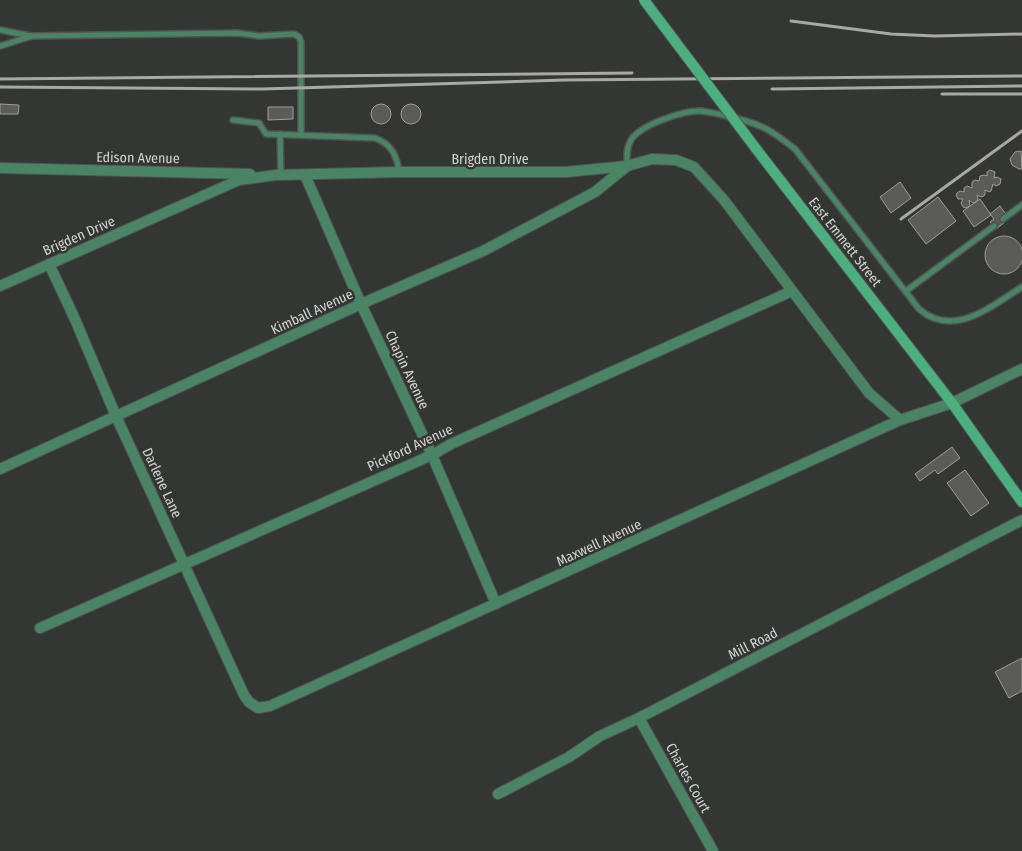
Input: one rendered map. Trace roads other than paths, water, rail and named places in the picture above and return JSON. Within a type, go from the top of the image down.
[{"type":"street","name":"East Emmett Street","points":[[644,0],[952,403],[1022,502]]},
{"type":"street","name":"Brigden Drive","points":[[0,286],[239,180],[278,175],[399,172],[566,172],[627,166],[652,158],[676,160],[694,167],[724,200],[868,393],[900,420]]},
{"type":"street","name":"Kimball Avenue","points":[[0,469],[361,304],[483,251],[595,192],[627,166]]},
{"type":"street","name":"Edison Avenue","points":[[0,168],[278,175]]},
{"type":"street","name":"Chapin Avenue","points":[[305,175],[361,304],[432,455],[496,604]]},
{"type":"street","name":"Darlene Lane","points":[[49,264],[116,416],[244,695],[249,702],[258,708]]},
{"type":"street","name":"Pickford Avenue","points":[[40,628],[432,455],[460,440],[792,291]]},
{"type":"street","name":"Maxwell Avenue","points":[[258,708],[270,706],[900,420],[952,403],[1022,369]]},
{"type":"street","name":"Mill Road","points":[[498,794],[569,757],[600,736],[639,718],[1022,520]]},
{"type":"street","name":"Charles Court","points":[[639,718],[713,851]]},
{"type":"lane","points":[[0,30],[32,36],[236,33],[259,36],[294,34],[301,42],[300,135]]},
{"type":"lane","points":[[0,46],[32,36]]},
{"type":"lane","points":[[627,166],[627,153],[632,139],[643,130],[663,119],[698,111],[760,125],[796,149],[919,309],[926,315],[936,320],[961,321],[974,316],[1022,287]]},
{"type":"lane","points":[[233,120],[259,123],[266,134],[375,138],[384,141],[391,148],[397,158],[399,172]]},
{"type":"lane","points":[[278,175],[280,134]]},
{"type":"lane","points":[[1003,219],[1022,205]]},
{"type":"lane","points":[[906,291],[994,226]]},
{"type":"railway","points":[[791,21],[891,34],[935,36],[1022,34]]},
{"type":"railway","points":[[0,79],[632,73]]},
{"type":"railway","points":[[0,87],[262,89],[565,80],[1022,76]]},
{"type":"railway","points":[[772,89],[1022,86]]},
{"type":"railway","points":[[942,94],[1022,94]]},
{"type":"railway","points":[[901,219],[1022,131]]}]
